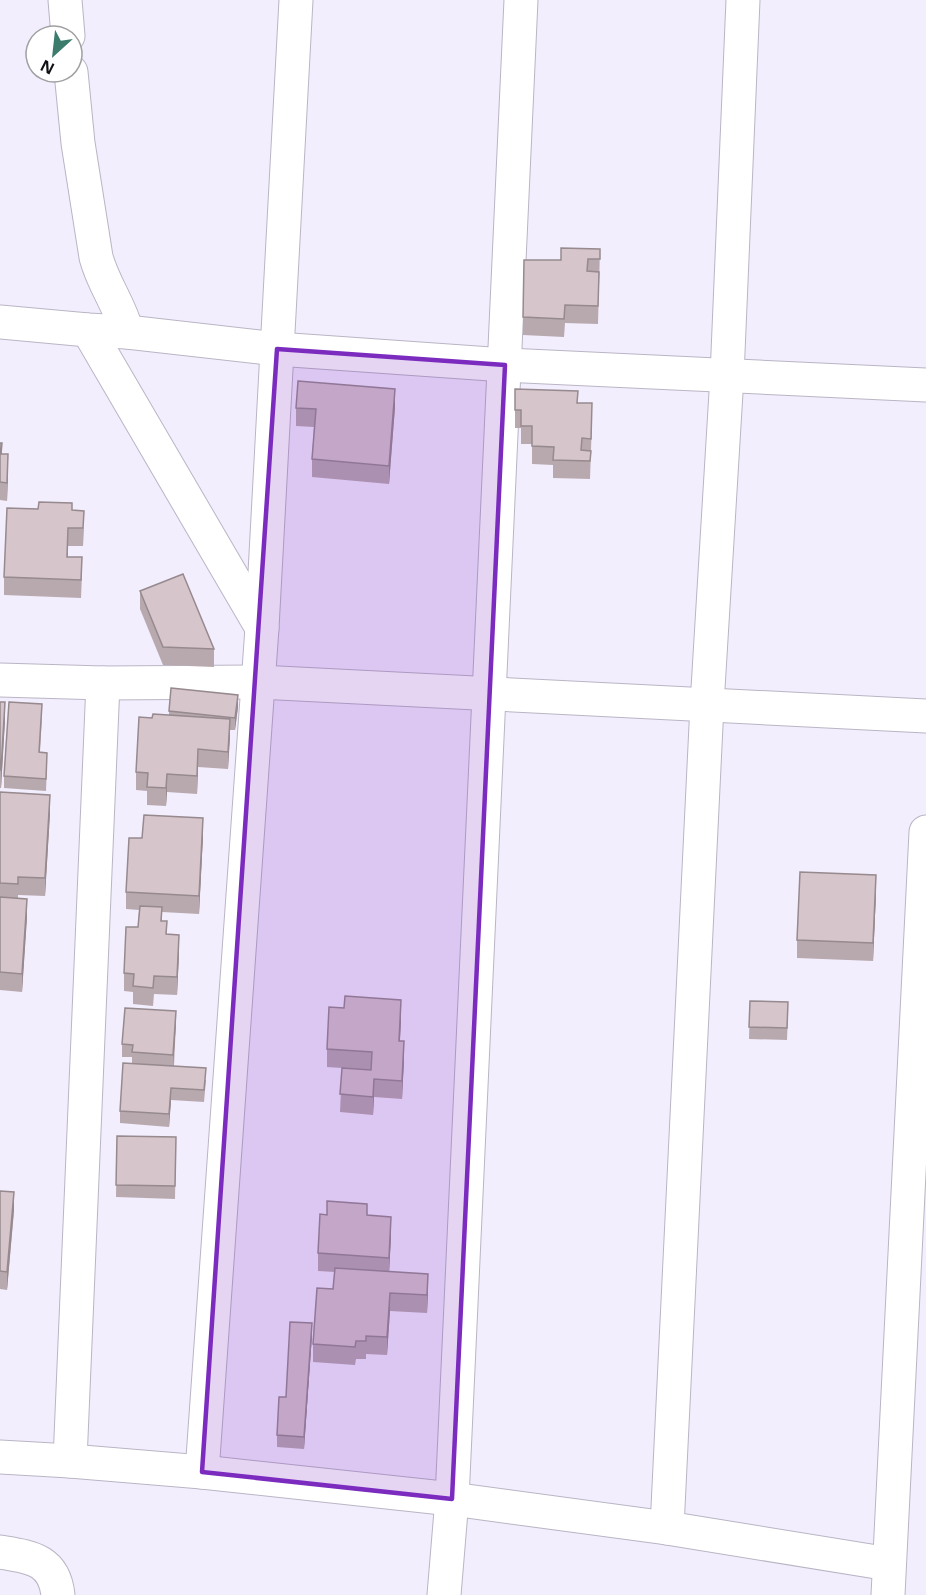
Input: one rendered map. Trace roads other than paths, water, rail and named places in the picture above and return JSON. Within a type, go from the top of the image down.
[{"type":"street","points":[[65,0],[67,24]]},
{"type":"street","points":[[202,1472],[259,682],[296,0]]},
{"type":"street","points":[[444,1595],[452,1499],[521,0]]},
{"type":"street","points":[[667,1528],[707,705],[727,376],[742,0]]},
{"type":"street","points":[[73,84],[78,143],[96,257],[106,288],[116,302],[128,332]]},
{"type":"street","points":[[0,322],[128,332],[277,349],[505,365],[926,385]]},
{"type":"street","points":[[88,330],[262,628]]},
{"type":"street","points":[[0,680],[103,683],[259,682],[926,716]]},
{"type":"street","points":[[70,1461],[103,683]]},
{"type":"street","points":[[0,1457],[202,1472],[452,1499],[667,1528],[889,1579],[926,832]]},
{"type":"street","points":[[0,1552],[27,1556],[43,1564],[54,1578],[58,1595]]}]
